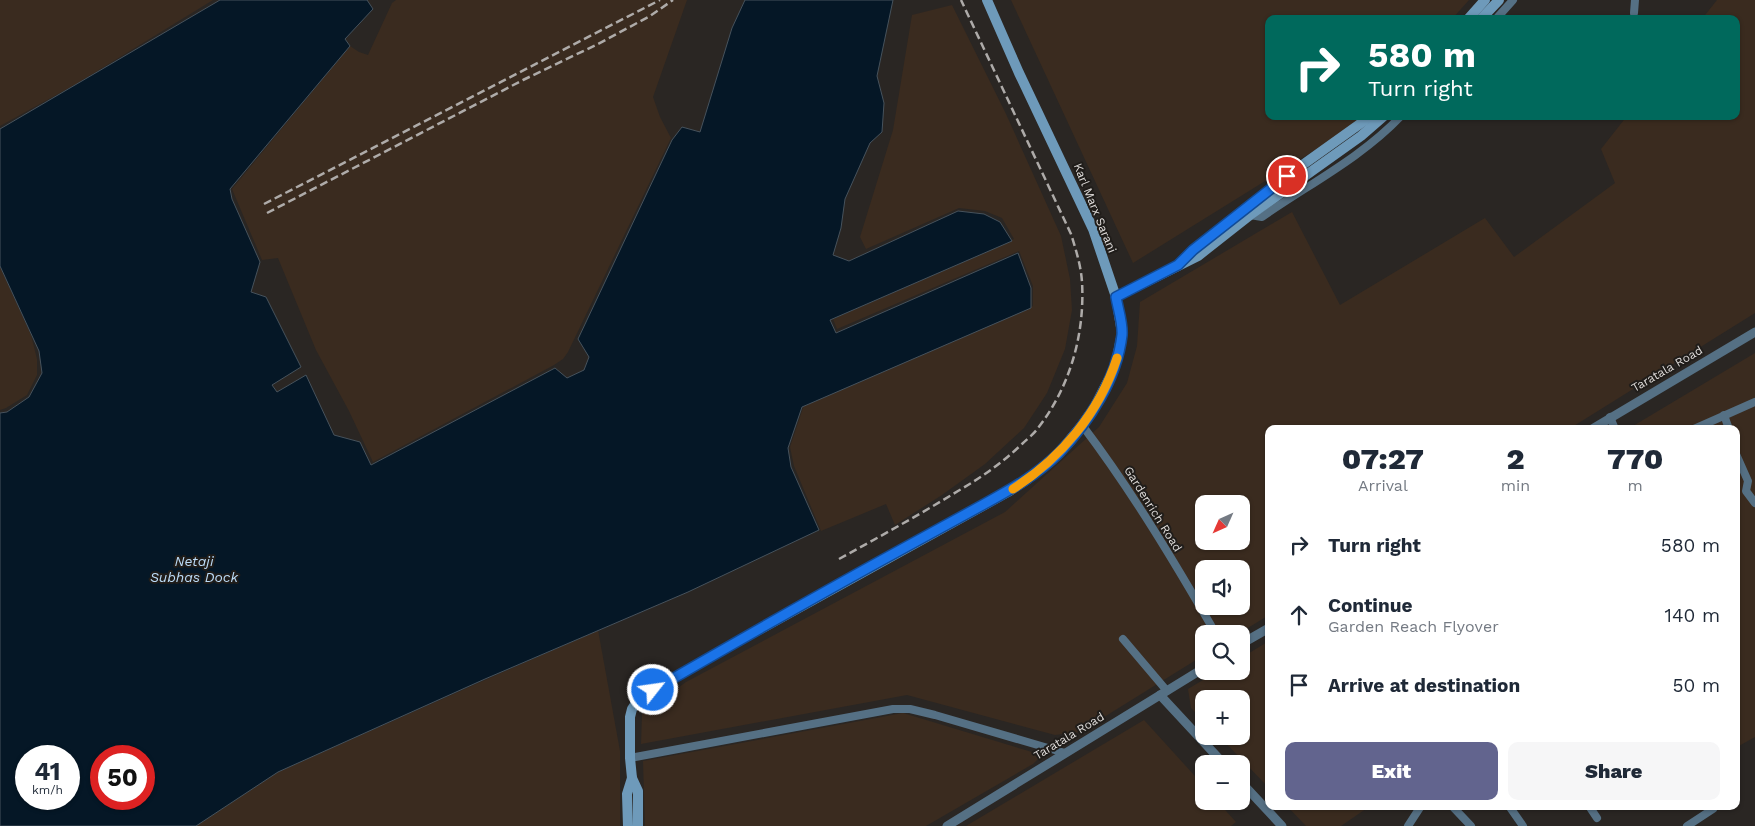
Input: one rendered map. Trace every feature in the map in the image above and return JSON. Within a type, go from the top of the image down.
[{"type":"main road","name":"Karl Marx Sarani","points":[[638,826],[638,791],[632,778],[630,758],[630,717],[632,708],[636,703],[653,690],[744,638],[1008,492],[1046,464],[1082,426],[1094,408],[1112,373],[1122,333],[1116,297],[1093,228],[987,0]]},
{"type":"main road","points":[[1472,15],[1485,0]]},
{"type":"main road","points":[[1485,15],[1499,0]]},
{"type":"main road","points":[[1249,211],[1301,166],[1365,120]]},
{"type":"main road","points":[[1116,297],[1178,265],[1193,250],[1249,211],[1308,175],[1379,120]]},
{"type":"main road","name":"Karl Marx Sarani","points":[[628,826],[627,794],[632,778]]},
{"type":"street","points":[[1500,15],[1513,0]]},
{"type":"street","points":[[1634,13],[1635,0]]},
{"type":"street","points":[[1249,211],[1262,217],[1362,151],[1397,120]]},
{"type":"street","name":"Taratala Road","points":[[1598,425],[1755,332]]},
{"type":"street","points":[[1703,425],[1755,402]]},
{"type":"street","points":[[1724,415],[1728,425]]},
{"type":"street","points":[[1610,417],[1613,425]]},
{"type":"street","name":"Gardenrich Road","points":[[1082,426],[1109,461],[1211,625]]},
{"type":"street","points":[[1740,463],[1748,481],[1746,491],[1755,503]]},
{"type":"street","points":[[1250,639],[1265,630]]},
{"type":"street","points":[[1123,639],[1164,693],[1216,755]]},
{"type":"street","name":"Taratala Road","points":[[947,826],[1195,674]]},
{"type":"street","points":[[630,758],[893,709],[910,709],[935,715],[1065,753]]},
{"type":"street","points":[[1250,792],[1265,808]]},
{"type":"street","points":[[1267,810],[1282,826]]},
{"type":"street","points":[[1408,826],[1418,810]]},
{"type":"street","points":[[1456,810],[1470,826]]},
{"type":"street","points":[[1512,810],[1522,826]]},
{"type":"street","points":[[1592,810],[1597,818]]},
{"type":"street","points":[[1687,826],[1713,810]]},
{"type":"shaded area","points":[[0,0],[213,0],[76,84],[0,126]]},
{"type":"shaded area","points":[[396,0],[687,0],[653,97],[660,117],[671,138],[568,352],[563,359],[554,365],[373,462],[349,411],[316,350],[278,258],[262,260],[232,189],[350,46],[368,55],[392,3]]},
{"type":"shaded area","points":[[1011,0],[1469,0],[1456,15],[1265,15],[1265,120],[1359,120],[1354,126],[1133,263]]},
{"type":"shaded area","points":[[1717,0],[1755,0],[1755,313],[1575,425],[1265,425],[1265,617],[1250,627],[1250,625],[1195,625],[1195,661],[1080,732],[1055,735],[907,695],[641,744],[642,714],[686,682],[1005,512],[1099,427],[1127,383],[1137,346],[1140,302],[1292,212],[1340,305],[1485,218],[1514,257],[1615,183],[1601,149],[1624,120],[1740,120],[1740,15],[1705,15]]},
{"type":"shaded area","points":[[952,5],[1006,114],[1061,236],[1070,279],[1072,310],[1065,349],[1047,393],[1024,428],[985,464],[942,495],[895,525],[886,504],[821,531],[794,466],[790,447],[804,405],[1033,306],[1033,286],[1019,251],[837,329],[833,319],[1014,239],[1002,218],[985,211],[959,208],[866,249],[860,237],[893,130],[912,15]]},
{"type":"shaded area","points":[[0,267],[31,335],[37,359],[37,375],[27,395],[0,410]]},
{"type":"shaded area","points":[[1755,353],[1755,737],[1740,745],[1740,425],[1635,425]]},
{"type":"shaded area","points":[[598,630],[620,751],[620,826],[196,826],[278,772]]},
{"type":"shaded area","points":[[1265,643],[1265,784],[1250,768],[1250,755],[1237,755],[1228,745],[1250,745],[1250,690],[1195,690],[1195,712],[1191,708],[1188,689],[1203,680],[1250,680],[1250,653]]},
{"type":"shaded area","points":[[903,713],[1042,755],[1033,764],[926,826],[645,826],[643,761]]},
{"type":"shaded area","points":[[1144,720],[1195,776],[1195,810],[1225,810],[1236,822],[1231,826],[966,826]]},
{"type":"shaded area","points":[[1291,810],[1364,810],[1341,826],[1306,826]]},
{"type":"water","name":"Netaji Subhas Dock","points":[[220,0],[367,0],[373,9],[345,39],[350,46],[230,189],[232,199],[260,262],[251,292],[266,297],[301,367],[272,385],[277,392],[306,375],[334,435],[360,442],[371,465],[555,368],[567,378],[584,370],[589,357],[578,339],[672,140],[682,127],[700,132],[732,28],[745,0],[893,0],[877,76],[884,103],[882,132],[870,143],[845,199],[841,228],[833,255],[849,261],[958,211],[984,214],[1000,222],[1012,241],[830,320],[836,333],[1018,253],[1031,288],[1031,308],[802,407],[788,448],[791,467],[819,530],[688,592],[485,679],[278,772],[196,826],[0,826],[0,413],[7,412],[29,397],[42,373],[39,351],[0,266],[0,129]]},
{"type":"railway","points":[[264,204],[660,0]]},
{"type":"railway","points":[[267,213],[523,80],[598,44],[650,16],[673,0]]},
{"type":"railway","points":[[839,559],[975,480],[1014,451],[1036,430],[1059,395],[1067,377],[1078,340],[1081,321],[1082,282],[1071,234],[961,0]]},
{"type":"slow traffic","points":[[1013,489],[1046,464],[1082,426],[1094,408],[1112,373],[1117,358]]},
{"type":"route","points":[[653,690],[880,561],[1008,492],[1028,479],[1058,453],[1082,426],[1094,408],[1112,373],[1122,333],[1116,297],[1178,265],[1193,250],[1287,176]]}]
